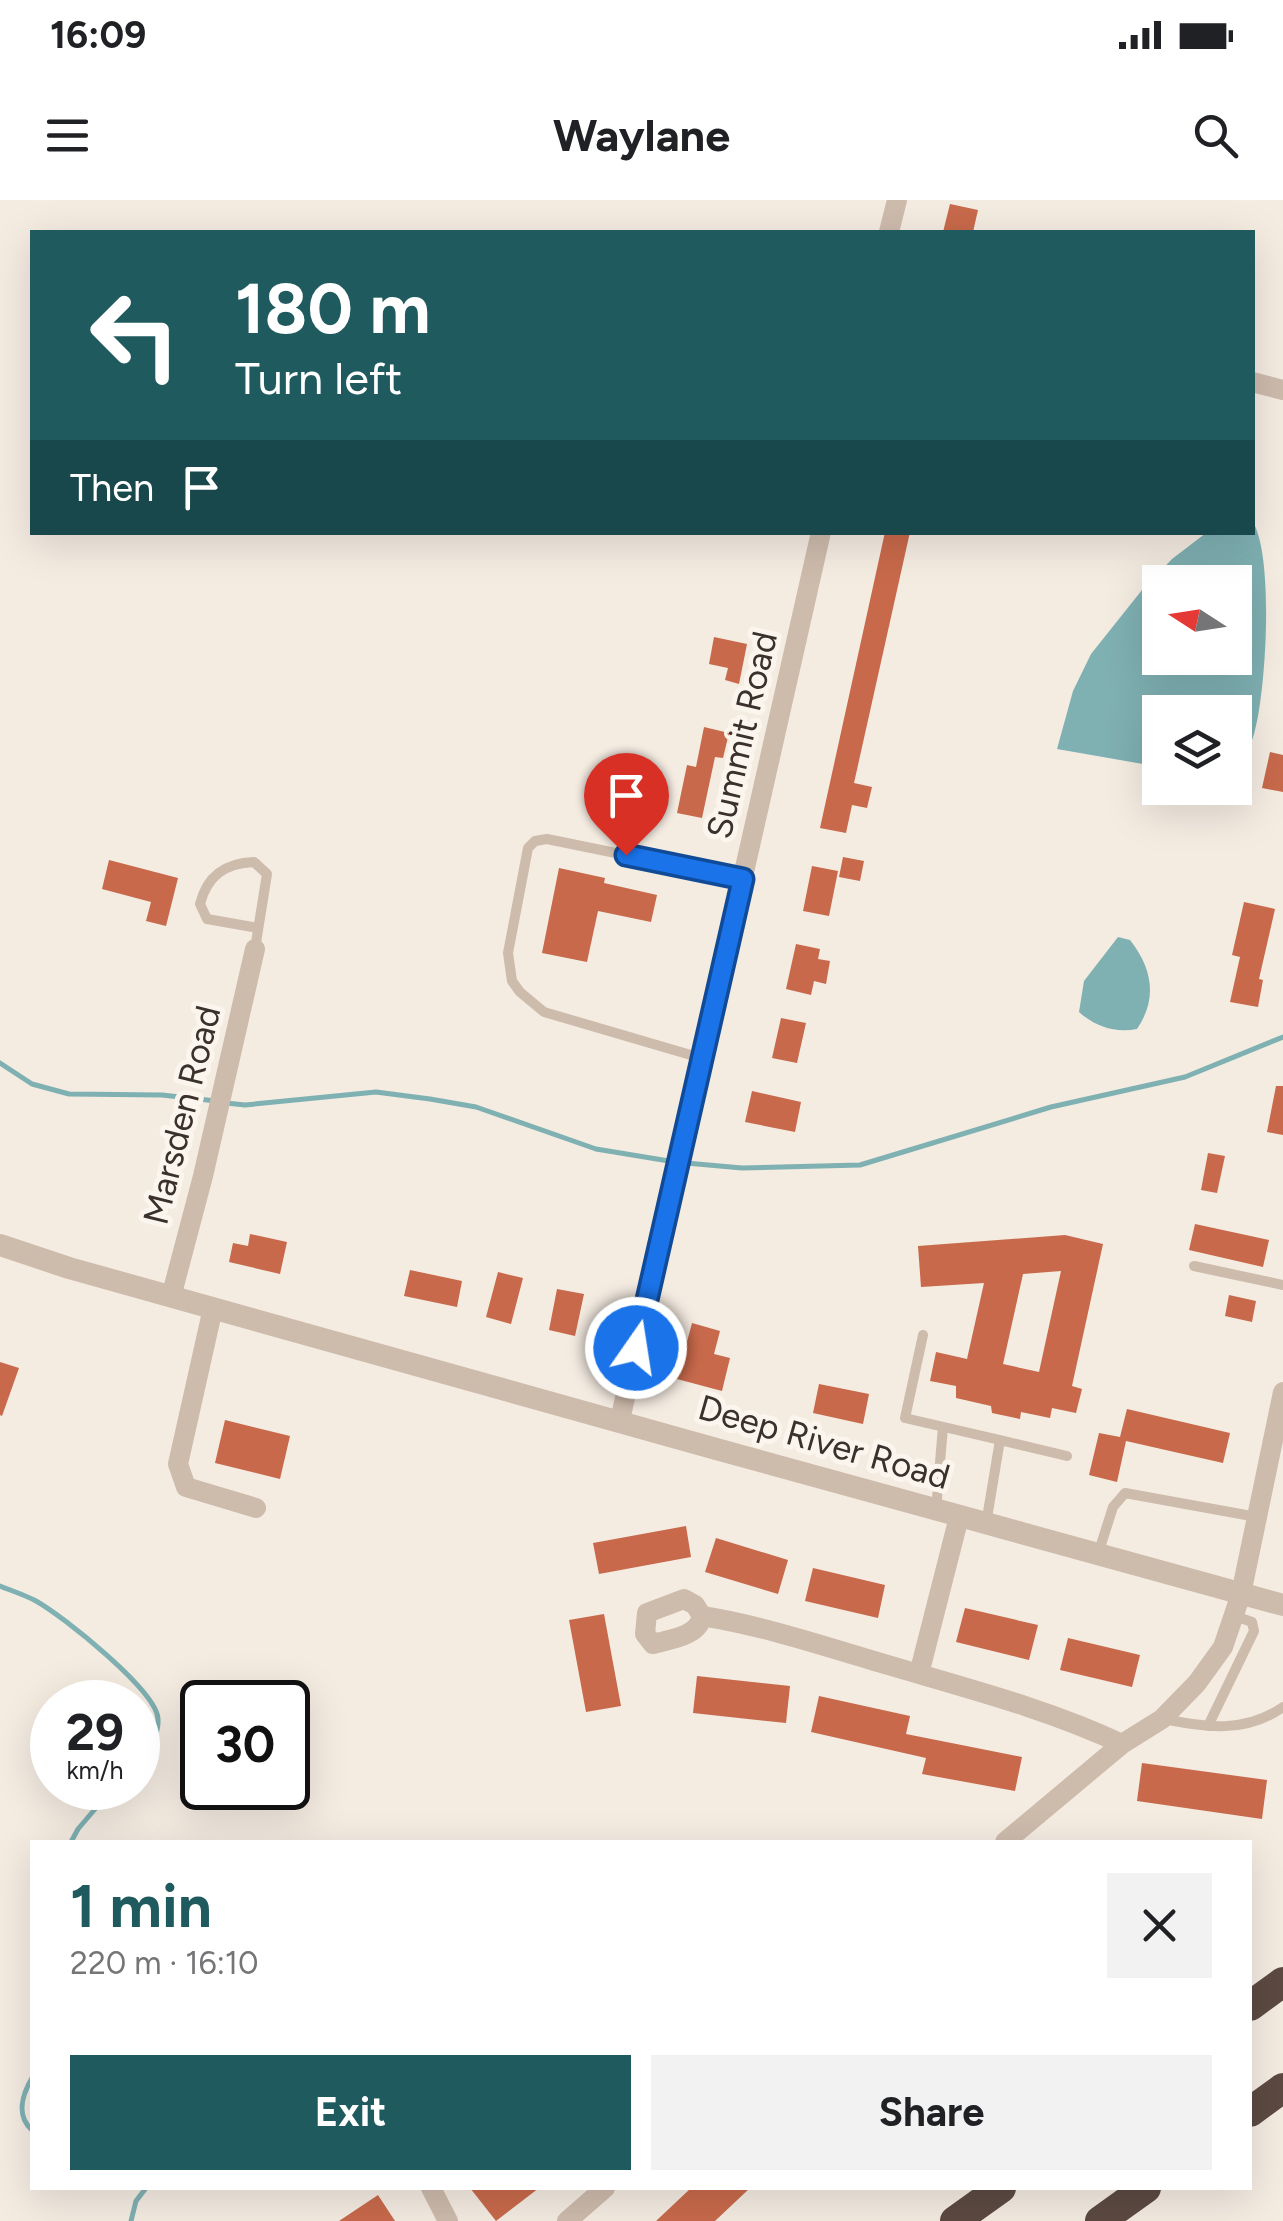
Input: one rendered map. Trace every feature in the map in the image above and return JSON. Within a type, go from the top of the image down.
[{"type":"highway","points":[[1252,2005],[1283,1982]]},
{"type":"highway","points":[[1252,2111],[1283,2088]]},
{"type":"highway","points":[[955,2221],[998,2190]]},
{"type":"highway","points":[[1100,2221],[1143,2190]]},
{"type":"street","points":[[890,230],[897,200]]},
{"type":"street","points":[[1255,383],[1283,390]]},
{"type":"street","name":"Summit Road","points":[[620,1420],[820,535]]},
{"type":"street","name":"Marsden Road","points":[[171,1297],[257,938]]},
{"type":"street","name":"Deep River Road","points":[[0,1245],[171,1297],[1098,1555],[1238,1605],[1274,1603]]},
{"type":"street","points":[[213,1308],[178,1464],[186,1487],[256,1508]]},
{"type":"street","points":[[1011,1840],[1122,1744],[1162,1719],[1211,1667],[1224,1647],[1238,1605],[1283,1392]]},
{"type":"street","points":[[920,1674],[947,1514]]},
{"type":"street","points":[[702,1616],[742,1622],[920,1674],[1083,1726],[1122,1744]]},
{"type":"street","points":[[432,2190],[448,2221]]},
{"type":"street","points":[[567,2221],[603,2190]]},
{"type":"lane","points":[[702,1058],[544,1012],[520,992],[512,981],[508,952],[528,848],[535,841],[547,839],[743,879]]},
{"type":"lane","points":[[254,862],[267,874],[257,938],[207,918],[200,904],[204,890],[218,872],[233,863],[254,862]]},
{"type":"lane","points":[[1194,1266],[1283,1285]]},
{"type":"lane","points":[[923,1335],[906,1418],[1067,1456]]},
{"type":"lane","points":[[944,1427],[947,1514]]},
{"type":"lane","points":[[986,1524],[1000,1440]]},
{"type":"lane","points":[[1098,1555],[1113,1507],[1125,1493],[1257,1517]]},
{"type":"lane","points":[[1208,1726],[1254,1631],[1274,1603]]},
{"type":"lane","points":[[1238,1605],[1252,1622],[1254,1631]]},
{"type":"lane","points":[[1162,1719],[1238,1727],[1256,1724],[1283,1708]]},
{"type":"water","points":[[1255,527],[1266,593],[1265,656],[1252,738],[1252,695],[1142,695],[1142,764],[1057,749],[1073,691],[1091,654],[1142,590],[1142,675],[1252,675],[1252,565],[1166,565],[1203,535],[1255,535]]},
{"type":"water","points":[[1118,937],[1130,940],[1150,983],[1148,1006],[1137,1029],[1106,1028],[1079,1012],[1084,981]]},
{"type":"building","points":[[950,204],[978,210],[973,230],[944,230]]},
{"type":"building","points":[[884,535],[909,535],[854,783],[872,787],[867,808],[852,805],[846,833],[820,828]]},
{"type":"building","points":[[714,637],[747,644],[739,684],[725,680],[728,668],[709,664]]},
{"type":"building","points":[[704,727],[729,733],[723,758],[715,757],[702,818],[677,813],[687,765],[696,767]]},
{"type":"building","points":[[1270,752],[1283,755],[1283,792],[1262,788]]},
{"type":"building","points":[[843,857],[864,861],[860,881],[839,877]]},
{"type":"building","points":[[109,860],[178,878],[166,926],[146,921],[151,902],[102,889]]},
{"type":"building","points":[[812,866],[838,871],[829,916],[803,911]]},
{"type":"building","points":[[559,868],[657,895],[651,922],[598,911],[587,962],[542,953]]},
{"type":"building","points":[[1244,902],[1275,909],[1259,979],[1263,980],[1258,1007],[1230,1002],[1240,957],[1232,955]]},
{"type":"building","points":[[796,944],[820,949],[818,959],[830,961],[826,984],[814,981],[811,995],[786,989]]},
{"type":"building","points":[[781,1018],[806,1023],[797,1063],[772,1058]]},
{"type":"building","points":[[1276,1086],[1283,1086],[1283,1135],[1267,1132]]},
{"type":"building","points":[[752,1091],[801,1102],[795,1132],[745,1122]]},
{"type":"building","points":[[1208,1153],[1225,1156],[1217,1193],[1201,1190]]},
{"type":"building","points":[[1195,1224],[1269,1240],[1263,1267],[1189,1250]]},
{"type":"building","points":[[250,1234],[287,1242],[280,1274],[229,1262],[233,1243],[248,1246]]},
{"type":"building","points":[[1065,1235],[1103,1244],[1072,1386],[1082,1389],[1076,1413],[1052,1408],[1050,1418],[1021,1412],[1020,1419],[992,1413],[991,1406],[956,1398],[956,1386],[930,1381],[936,1352],[967,1359],[984,1283],[921,1287],[918,1246]],"holes":[[[1061,1271],[1039,1372],[1003,1364],[1023,1274]]]},
{"type":"building","points":[[410,1270],[462,1281],[457,1307],[404,1296]]},
{"type":"building","points":[[498,1272],[523,1278],[511,1324],[486,1317]]},
{"type":"building","points":[[557,1289],[584,1294],[575,1336],[549,1330]]},
{"type":"building","points":[[1229,1295],[1256,1301],[1252,1322],[1225,1316]]},
{"type":"building","points":[[692,1323],[720,1331],[714,1354],[730,1358],[722,1391],[677,1379]]},
{"type":"building","points":[[0,1362],[19,1368],[2,1416],[0,1415]]},
{"type":"building","points":[[819,1384],[869,1394],[863,1424],[813,1413]]},
{"type":"building","points":[[1127,1409],[1230,1433],[1223,1463],[1126,1441],[1117,1482],[1089,1475],[1099,1433],[1120,1437]]},
{"type":"building","points":[[225,1420],[290,1436],[280,1479],[215,1463]]},
{"type":"building","points":[[686,1526],[691,1557],[599,1574],[593,1543]]},
{"type":"building","points":[[716,1538],[788,1560],[778,1594],[705,1572]]},
{"type":"building","points":[[813,1568],[885,1585],[878,1618],[805,1601]]},
{"type":"building","points":[[965,1608],[1038,1625],[1029,1660],[956,1642]]},
{"type":"building","points":[[604,1614],[621,1706],[586,1712],[569,1620]]},
{"type":"building","points":[[1068,1638],[1140,1655],[1132,1687],[1060,1670]]},
{"type":"building","points":[[697,1676],[790,1686],[786,1723],[693,1713]]},
{"type":"building","points":[[819,1696],[910,1716],[906,1734],[1022,1757],[1015,1791],[922,1774],[926,1758],[811,1732]]},
{"type":"building","points":[[1142,1763],[1267,1780],[1262,1819],[1137,1801]]},
{"type":"building","points":[[472,2190],[536,2190],[496,2221]]},
{"type":"building","points":[[689,2190],[748,2190],[715,2221],[656,2221]]},
{"type":"building","points":[[378,2195],[395,2221],[339,2221]]},
{"type":"waterway","points":[[686,1163],[742,1168],[860,1165],[1051,1107],[1185,1077],[1283,1037]]},
{"type":"waterway","points":[[0,1063],[32,1084],[69,1094],[162,1095],[216,1101]]},
{"type":"waterway","points":[[226,1103],[245,1105],[376,1092],[430,1099],[476,1107],[596,1149],[675,1162]]},
{"type":"waterway","points":[[0,1586],[36,1601],[66,1622],[132,1680]]},
{"type":"waterway","points":[[72,1840],[94,1810]]},
{"type":"waterway","points":[[30,2082],[22,2105],[30,2128]]},
{"type":"waterway","points":[[131,2221],[136,2201],[144,2190]]},
{"type":"route","points":[[626,855],[743,879],[636,1348]]}]
